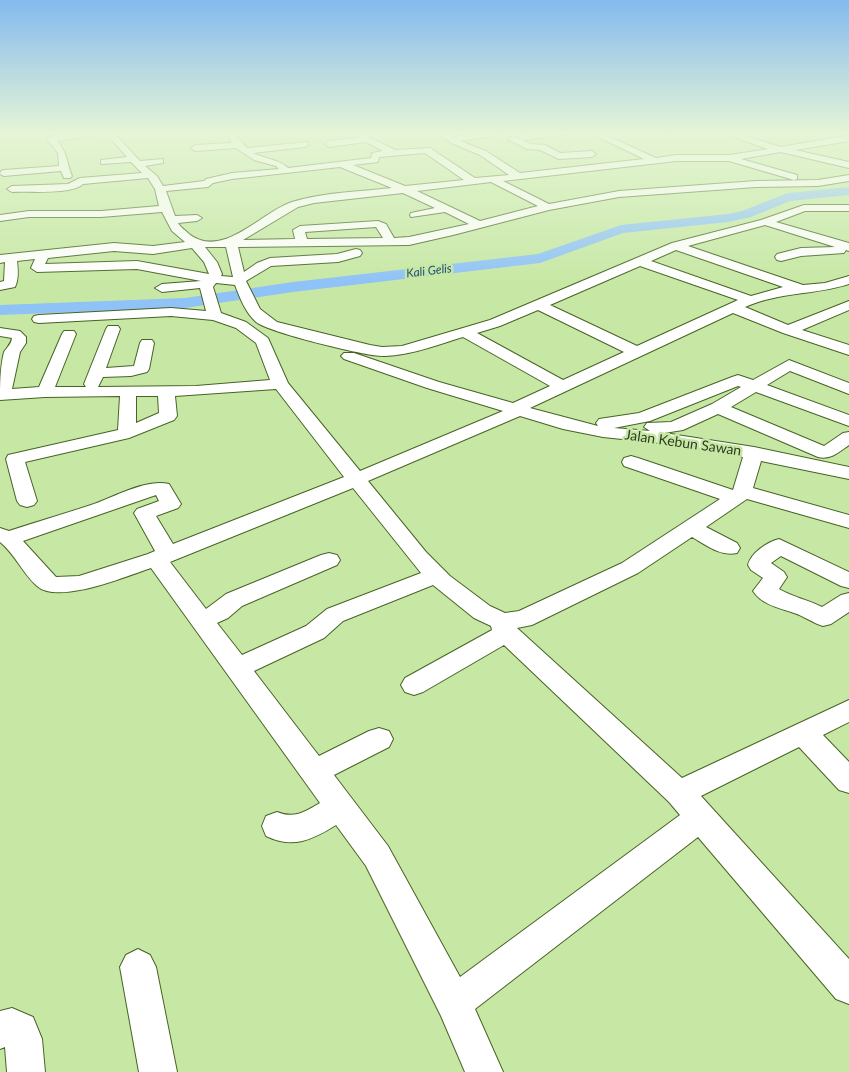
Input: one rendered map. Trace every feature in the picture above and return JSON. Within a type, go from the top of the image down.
[{"type":"street","points":[[12,190],[68,187],[78,183]]},
{"type":"street","points":[[86,183],[92,185],[107,183]]},
{"type":"street","points":[[157,183],[160,188],[165,209],[176,229],[196,244],[214,266],[216,274],[209,285],[217,316]]},
{"type":"street","points":[[160,188],[208,183]]},
{"type":"street","points":[[387,183],[479,225]]},
{"type":"street","points":[[231,242],[294,205],[317,197],[463,183]]},
{"type":"street","points":[[500,183],[548,207]]},
{"type":"street","points":[[694,183],[708,188]]},
{"type":"street","points":[[7,262],[43,254],[114,247],[153,250],[196,244],[231,242],[394,242],[426,238],[548,207],[628,194],[756,184],[823,183]]},
{"type":"street","points":[[611,185],[628,194]]},
{"type":"street","points":[[86,227],[91,202]]},
{"type":"street","points":[[0,218],[29,214],[89,214],[118,208],[165,209]]},
{"type":"street","points":[[40,318],[171,312],[217,316],[253,313],[282,330],[382,352],[403,350],[495,323],[676,246],[765,222],[804,208],[848,208]]},
{"type":"street","points":[[415,215],[446,209]]},
{"type":"street","points":[[172,220],[197,218]]},
{"type":"street","points":[[765,222],[849,248]]},
{"type":"street","points":[[302,243],[300,229],[378,224],[382,226],[394,242]]},
{"type":"street","points":[[231,242],[240,281],[253,313]]},
{"type":"street","points":[[162,288],[240,281],[261,264],[338,258],[394,242]]},
{"type":"street","points":[[676,246],[801,289]]},
{"type":"street","points":[[781,256],[800,252],[849,248]]},
{"type":"street","points":[[37,268],[43,254]]},
{"type":"street","points":[[7,262],[37,268],[137,265],[209,285]]},
{"type":"street","points":[[0,286],[10,284],[7,262]]},
{"type":"street","points":[[638,262],[750,300]]},
{"type":"street","points":[[666,271],[683,265]]},
{"type":"street","points":[[484,1072],[454,1003],[378,856],[202,620],[162,557],[141,509],[178,501],[162,488],[158,488],[125,498],[99,509],[5,536],[46,582],[56,585],[80,583],[162,557],[355,480],[522,406],[750,300],[776,292],[820,288],[849,280]]},
{"type":"street","points":[[820,288],[849,300]]},
{"type":"street","points":[[538,304],[637,352]]},
{"type":"street","points":[[788,330],[849,305]]},
{"type":"street","points":[[734,308],[788,330],[846,346]]},
{"type":"street","points":[[217,316],[241,325],[263,341],[350,357],[522,406],[576,419],[608,423],[625,422],[658,412],[735,380],[756,385],[849,421]]},
{"type":"street","points":[[89,392],[113,329]]},
{"type":"street","points":[[0,332],[15,334],[19,342],[6,352],[1,395],[45,392],[166,391],[280,384]]},
{"type":"street","points":[[466,333],[562,386]]},
{"type":"street","points":[[45,392],[69,334]]},
{"type":"street","points":[[263,341],[280,384],[355,480],[436,575],[482,612],[505,627],[679,793],[849,986]]},
{"type":"street","points":[[97,373],[131,371],[141,368],[147,343]]},
{"type":"street","points":[[625,422],[643,426],[670,428],[718,408],[788,365],[849,389]]},
{"type":"street","points":[[27,501],[15,459],[127,432],[168,416],[166,391]]},
{"type":"street","points":[[127,432],[128,392]]},
{"type":"street","name":"Jalan Kebun Sawan","points":[[522,406],[595,431],[671,438],[752,449],[849,473]]},
{"type":"street","points":[[718,408],[825,453],[849,437]]},
{"type":"street","points":[[738,495],[752,449],[772,430]]},
{"type":"street","points":[[631,462],[738,495]]},
{"type":"street","points":[[414,685],[505,627],[598,585],[655,553],[738,495],[749,493],[849,522]]},
{"type":"street","points":[[691,528],[729,548]]},
{"type":"street","points":[[849,581],[779,546],[760,561],[759,565],[776,577],[765,591],[786,604],[800,606],[824,618],[849,602]]},
{"type":"street","points":[[202,620],[220,612],[234,600],[329,560]]},
{"type":"street","points":[[238,668],[315,632],[335,615],[436,575]]},
{"type":"street","points":[[679,793],[849,710]]},
{"type":"street","points":[[803,733],[849,781]]},
{"type":"street","points":[[315,771],[380,739]]},
{"type":"street","points":[[277,826],[282,830],[291,831],[342,806]]},
{"type":"street","points":[[454,1003],[701,816]]},
{"type":"street","points":[[138,967],[158,1072]]},
{"type":"street","points":[[0,1030],[12,1026],[20,1030],[24,1039],[26,1072]]},
{"type":"waterway","name":"Kali Gelis","points":[[0,310],[185,303],[293,287],[540,258],[621,229],[728,218],[746,214],[788,197],[849,191]]}]
